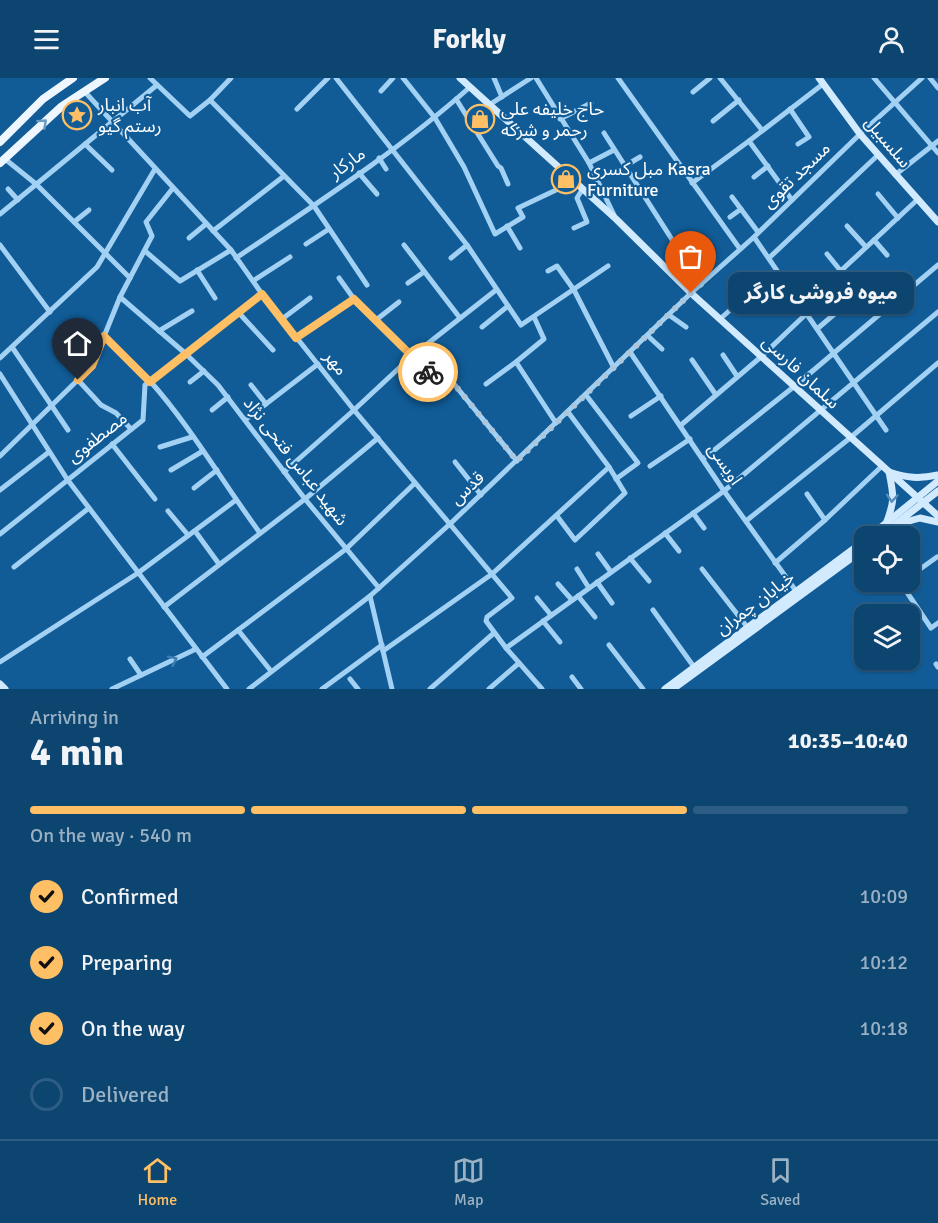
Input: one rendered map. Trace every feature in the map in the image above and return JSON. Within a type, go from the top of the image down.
[{"type":"main road","points":[[0,142],[43,99],[73,78]]},
{"type":"main road","points":[[2,161],[41,124],[105,78]]},
{"type":"main road","name":"سلمان فارسی","points":[[460,78],[616,219],[691,293],[938,516]]},
{"type":"main road","name":"سلسبیل","points":[[821,81],[860,134],[938,222]]},
{"type":"main road","points":[[889,472],[910,478],[938,475]]},
{"type":"main road","points":[[889,472],[894,489],[889,526]]},
{"type":"main road","points":[[889,526],[920,500],[938,481]]},
{"type":"main road","points":[[920,500],[938,491]]},
{"type":"main road","points":[[889,526],[920,518],[938,522]]},
{"type":"main road","name":"خیابان چمران","points":[[665,689],[854,548]]},
{"type":"main road","name":"خیابان چمران","points":[[673,689],[854,556]]},
{"type":"main road","points":[[0,684],[5,689]]},
{"type":"street","points":[[150,78],[190,116],[210,100],[231,78]]},
{"type":"street","points":[[297,109],[327,78]]},
{"type":"street","points":[[336,78],[467,245],[521,326],[608,266]]},
{"type":"street","points":[[381,91],[393,78]]},
{"type":"street","points":[[403,78],[435,118],[464,167],[495,234],[523,217],[518,208],[573,182]]},
{"type":"street","points":[[494,78],[502,97]]},
{"type":"street","points":[[489,105],[531,78]]},
{"type":"street","points":[[536,78],[589,163],[616,219]]},
{"type":"street","points":[[618,78],[740,249]]},
{"type":"street","points":[[693,93],[710,78]]},
{"type":"street","points":[[874,78],[938,153]]},
{"type":"street","name":"مسجد تقوی","points":[[691,293],[922,78]]},
{"type":"street","points":[[930,78],[938,88]]},
{"type":"street","points":[[722,79],[762,130]]},
{"type":"street","points":[[692,183],[790,109],[821,81]]},
{"type":"street","points":[[0,214],[157,85]]},
{"type":"street","name":"مارکار","points":[[236,258],[314,206],[435,118],[470,87]]},
{"type":"street","name":"مهر","points":[[84,91],[231,250],[262,294],[354,410],[512,598],[487,617],[486,621],[494,633]]},
{"type":"street","points":[[456,99],[492,158],[501,168],[508,184]]},
{"type":"street","points":[[210,100],[314,206],[367,285]]},
{"type":"street","points":[[713,120],[739,100]]},
{"type":"street","points":[[560,118],[591,103]]},
{"type":"street","points":[[790,109],[809,137],[798,144]]},
{"type":"street","points":[[604,133],[701,285]]},
{"type":"street","points":[[749,141],[792,200]]},
{"type":"street","points":[[895,176],[938,141]]},
{"type":"street","points":[[85,144],[112,170]]},
{"type":"street","points":[[589,163],[614,150]]},
{"type":"street","points":[[769,258],[878,155]]},
{"type":"street","points":[[625,166],[640,156]]},
{"type":"street","points":[[379,158],[386,169]]},
{"type":"street","points":[[2,161],[36,184],[130,278]]},
{"type":"street","points":[[754,177],[768,166]]},
{"type":"street","points":[[0,358],[97,267],[155,170]]},
{"type":"street","points":[[359,172],[377,194]]},
{"type":"street","points":[[213,231],[284,176]]},
{"type":"street","points":[[0,456],[92,366],[120,297],[152,235],[146,227],[146,222],[173,188]]},
{"type":"street","points":[[8,189],[18,200]]},
{"type":"street","points":[[574,228],[587,222],[577,198],[582,190]]},
{"type":"street","points":[[878,194],[898,218]]},
{"type":"street","points":[[732,197],[806,314],[886,430]]},
{"type":"street","points":[[802,307],[918,200]]},
{"type":"street","points":[[730,217],[741,209]]},
{"type":"street","points":[[74,222],[89,210]]},
{"type":"street","points":[[189,238],[206,224]]},
{"type":"street","points":[[507,226],[520,248]]},
{"type":"street","points":[[847,226],[866,247]]},
{"type":"street","points":[[306,244],[329,229]]},
{"type":"street","points":[[874,240],[887,255]]},
{"type":"street","points":[[0,245],[50,312]]},
{"type":"street","points":[[404,245],[460,318]]},
{"type":"street","points":[[451,258],[467,245]]},
{"type":"street","points":[[145,251],[178,281],[231,250]]},
{"type":"street","points":[[827,254],[840,270]]},
{"type":"street","points":[[253,281],[290,257]]},
{"type":"street","points":[[703,459],[938,265]]},
{"type":"street","points":[[548,271],[557,266],[574,290],[614,368]]},
{"type":"street","points":[[197,270],[215,298]]},
{"type":"street","points":[[408,284],[424,272]]},
{"type":"street","points":[[339,278],[354,299],[435,380],[445,373],[517,461]]},
{"type":"street","points":[[817,329],[872,282]]},
{"type":"street","points":[[720,319],[756,287]]},
{"type":"street","points":[[740,288],[747,295]]},
{"type":"street","points":[[284,471],[412,356],[496,290]]},
{"type":"street","name":"قدس","points":[[249,689],[379,588],[517,461],[691,293]]},
{"type":"street","points":[[150,382],[262,294]]},
{"type":"street","name":"شهید عباس فتحی نژاد","points":[[120,297],[204,371],[379,588]]},
{"type":"street","points":[[282,319],[310,298]]},
{"type":"street","points":[[296,338],[354,299]]},
{"type":"street","points":[[376,320],[399,302]]},
{"type":"street","points":[[482,327],[508,306]]},
{"type":"street","points":[[159,331],[192,311]]},
{"type":"street","points":[[238,312],[273,350]]},
{"type":"street","points":[[506,648],[724,490],[822,411],[938,312]]},
{"type":"street","points":[[681,424],[762,356],[806,314]]},
{"type":"street","points":[[669,315],[686,327]]},
{"type":"street","points":[[486,384],[544,339],[534,317]]},
{"type":"street","points":[[104,336],[150,382],[217,470],[260,533]]},
{"type":"street","points":[[648,336],[662,350]]},
{"type":"street","points":[[12,347],[68,430]]},
{"type":"street","name":"اویسی","points":[[630,352],[796,591]]},
{"type":"street","points":[[723,355],[737,376]]},
{"type":"street","points":[[692,360],[716,395]]},
{"type":"street","points":[[516,362],[556,423]]},
{"type":"street","points":[[746,521],[850,438],[938,363]]},
{"type":"street","points":[[245,420],[318,364]]},
{"type":"street","points":[[190,382],[204,371]]},
{"type":"street","points":[[0,374],[67,479],[227,689]]},
{"type":"street","points":[[78,380],[101,405],[116,413],[131,429]]},
{"type":"street","name":"مصطفوی","points":[[0,534],[143,420],[144,388],[150,382]]},
{"type":"street","points":[[251,385],[266,404]]},
{"type":"street","points":[[586,395],[638,463],[617,480]]},
{"type":"street","points":[[631,416],[661,396]]},
{"type":"street","points":[[212,410],[228,398]]},
{"type":"street","points":[[556,516],[575,540],[625,494],[609,467],[568,412]]},
{"type":"street","points":[[160,447],[192,437]]},
{"type":"street","points":[[164,607],[305,499],[378,438]]},
{"type":"street","points":[[650,466],[690,439]]},
{"type":"street","points":[[112,444],[155,499]]},
{"type":"street","points":[[171,470],[203,451]]},
{"type":"street","points":[[0,490],[49,452]]},
{"type":"street","points":[[454,462],[481,495]]},
{"type":"street","points":[[775,563],[882,466]]},
{"type":"street","points":[[322,689],[492,574],[609,467]]},
{"type":"street","points":[[194,488],[217,470]]},
{"type":"street","points":[[202,657],[346,549],[415,483]]},
{"type":"street","points":[[807,494],[825,520]]},
{"type":"street","points":[[0,662],[138,573],[236,500]]},
{"type":"street","points":[[14,567],[89,508]]},
{"type":"street","points":[[168,511],[188,535]]},
{"type":"street","points":[[693,513],[704,528]]},
{"type":"street","points":[[195,531],[219,564]]},
{"type":"street","points":[[665,533],[679,551]]},
{"type":"street","points":[[598,554],[611,572]]},
{"type":"street","points":[[920,570],[937,557]]},
{"type":"street","points":[[630,558],[649,581]]},
{"type":"street","points":[[577,569],[589,588]]},
{"type":"street","points":[[702,569],[748,628]]},
{"type":"street","points":[[597,582],[612,603]]},
{"type":"street","points":[[558,584],[572,600]]},
{"type":"street","points":[[908,592],[931,628],[938,623]]},
{"type":"street","points":[[370,596],[392,689]]},
{"type":"street","points":[[578,596],[595,617]]},
{"type":"street","points":[[537,598],[551,615]]},
{"type":"street","points":[[653,610],[694,667]]},
{"type":"street","points":[[543,621],[560,642]]},
{"type":"street","points":[[238,630],[272,671]]},
{"type":"street","points":[[430,689],[494,633],[542,689]]},
{"type":"street","points":[[609,645],[643,689]]},
{"type":"street","points":[[112,689],[196,649]]},
{"type":"street","points":[[130,658],[141,675]]},
{"type":"street","points":[[489,689],[519,663]]},
{"type":"street","points":[[572,678],[581,689]]},
{"type":"street","points":[[350,679],[358,689]]},
{"type":"way so far","points":[[428,372],[435,380],[445,373],[517,461],[691,293]]},
{"type":"place","name":"آب انبار رستم گیو","points":[[77,115]]},
{"type":"place","name":"حاج خلیفه علی رحمر و شرکه","points":[[480,119]]},
{"type":"place","name":"مبل کسری Kasra Furniture","points":[[566,179]]},
{"type":"place","name":"میوه فروشی کارگر","points":[[691,293]]},
{"type":"route","points":[[78,380],[92,366],[104,336],[150,382],[262,294],[296,338],[354,299],[428,372]]}]
